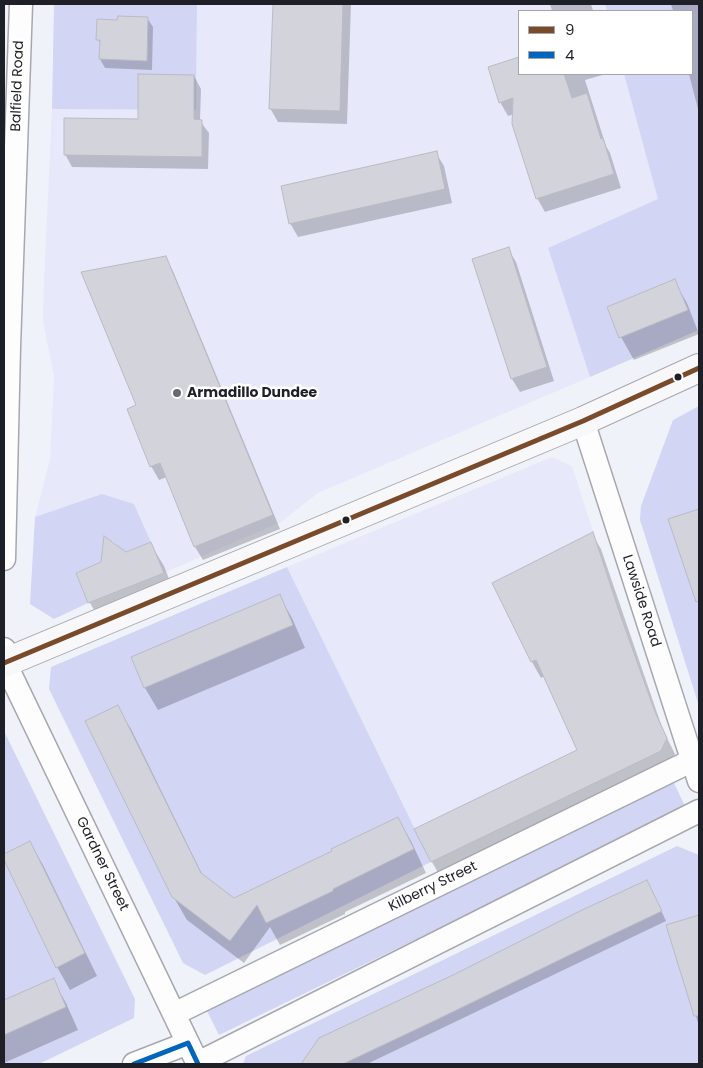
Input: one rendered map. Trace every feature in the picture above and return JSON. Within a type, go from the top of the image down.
[{"type":"street","name":"Balfield Road","points":[[4,559],[21,4]]},
{"type":"street","points":[[4,658],[583,421],[699,368]]},
{"type":"street","name":"Lawside Road","points":[[583,421],[696,771]]},
{"type":"street","name":"Gardner Street","points":[[4,658],[198,1064]]},
{"type":"street","name":"Kilberry Street","points":[[174,1014],[696,771]]},
{"type":"street","points":[[198,1064],[699,811]]},
{"type":"street","points":[[134,1064],[188,1043]]},
{"type":"shaded area","points":[[54,4],[197,4],[196,110],[52,109]]},
{"type":"shaded area","points":[[197,4],[605,4],[607,10],[518,10],[518,75],[624,75],[659,199],[548,248],[590,377],[318,493],[281,522],[164,573],[134,504],[35,517],[50,459],[54,377],[43,322],[52,109],[196,110]]},
{"type":"shaded area","points":[[605,4],[699,4],[699,330],[590,377],[548,248],[658,199],[624,75],[693,75],[693,10],[607,10]]},
{"type":"shaded area","points":[[699,406],[699,706],[640,520],[641,506],[673,420]]},
{"type":"shaded area","points":[[552,457],[572,466],[621,617],[655,712],[667,738],[661,751],[431,862],[287,567]]},
{"type":"shaded area","points":[[102,494],[134,504],[151,542],[120,554],[116,544],[112,541],[103,545],[102,550],[107,560],[76,573],[88,603],[54,619],[30,604],[35,517]]},
{"type":"shaded area","points":[[287,567],[431,862],[205,975],[183,963],[49,689],[51,667]]},
{"type":"shaded area","points":[[4,731],[135,999],[134,1018],[39,1064],[4,1064]]},
{"type":"shaded area","points":[[673,781],[686,808],[219,1035],[206,1009]]},
{"type":"shaded area","points":[[677,846],[699,855],[699,1064],[243,1064],[246,1056]]},
{"type":"building","points":[[273,4],[343,4],[340,111],[269,109]]},
{"type":"building","points":[[118,16],[148,17],[147,61],[99,59],[100,40],[96,40],[97,19],[117,20]]},
{"type":"building","points":[[518,57],[518,75],[564,75],[572,98],[587,93],[614,174],[536,199],[512,124],[513,98],[499,103],[488,67]]},
{"type":"building","points":[[138,74],[194,75],[194,119],[202,120],[202,157],[64,155],[64,118],[138,119]]},
{"type":"building","points":[[437,151],[445,189],[289,224],[281,186]]},
{"type":"building","points":[[509,247],[547,367],[511,379],[472,259]]},
{"type":"building","name":"Armadillo Dundee","points":[[166,256],[273,515],[194,547],[160,463],[150,467],[127,409],[136,405],[81,272]]},
{"type":"building","points":[[675,279],[688,310],[619,338],[607,307]]},
{"type":"building","points":[[699,509],[699,601],[696,602],[668,519]]},
{"type":"building","points":[[593,532],[655,712],[667,738],[661,751],[431,862],[414,829],[577,750],[536,660],[531,662],[492,583]]},
{"type":"building","points":[[104,536],[126,552],[151,542],[164,573],[88,603],[76,573],[101,562]]},
{"type":"building","points":[[280,594],[293,625],[144,688],[131,657]]},
{"type":"building","points":[[118,705],[201,873],[234,898],[398,817],[414,849],[266,923],[257,905],[230,941],[172,897],[85,721]]},
{"type":"building","points":[[30,841],[85,953],[56,968],[4,860],[4,854]]},
{"type":"building","points":[[647,880],[662,911],[343,1064],[301,1064],[319,1038]]},
{"type":"building","points":[[699,915],[699,1016],[694,1016],[666,925]]},
{"type":"building","points":[[54,978],[66,1007],[4,1035],[4,1000]]},
{"type":"transit line","name":"9","points":[[4,663],[583,421],[699,368]]},
{"type":"transit line","name":"4","points":[[134,1064],[188,1043],[198,1064]]},
{"type":"place","name":"Armadillo Dundee","points":[[177,393]]}]
